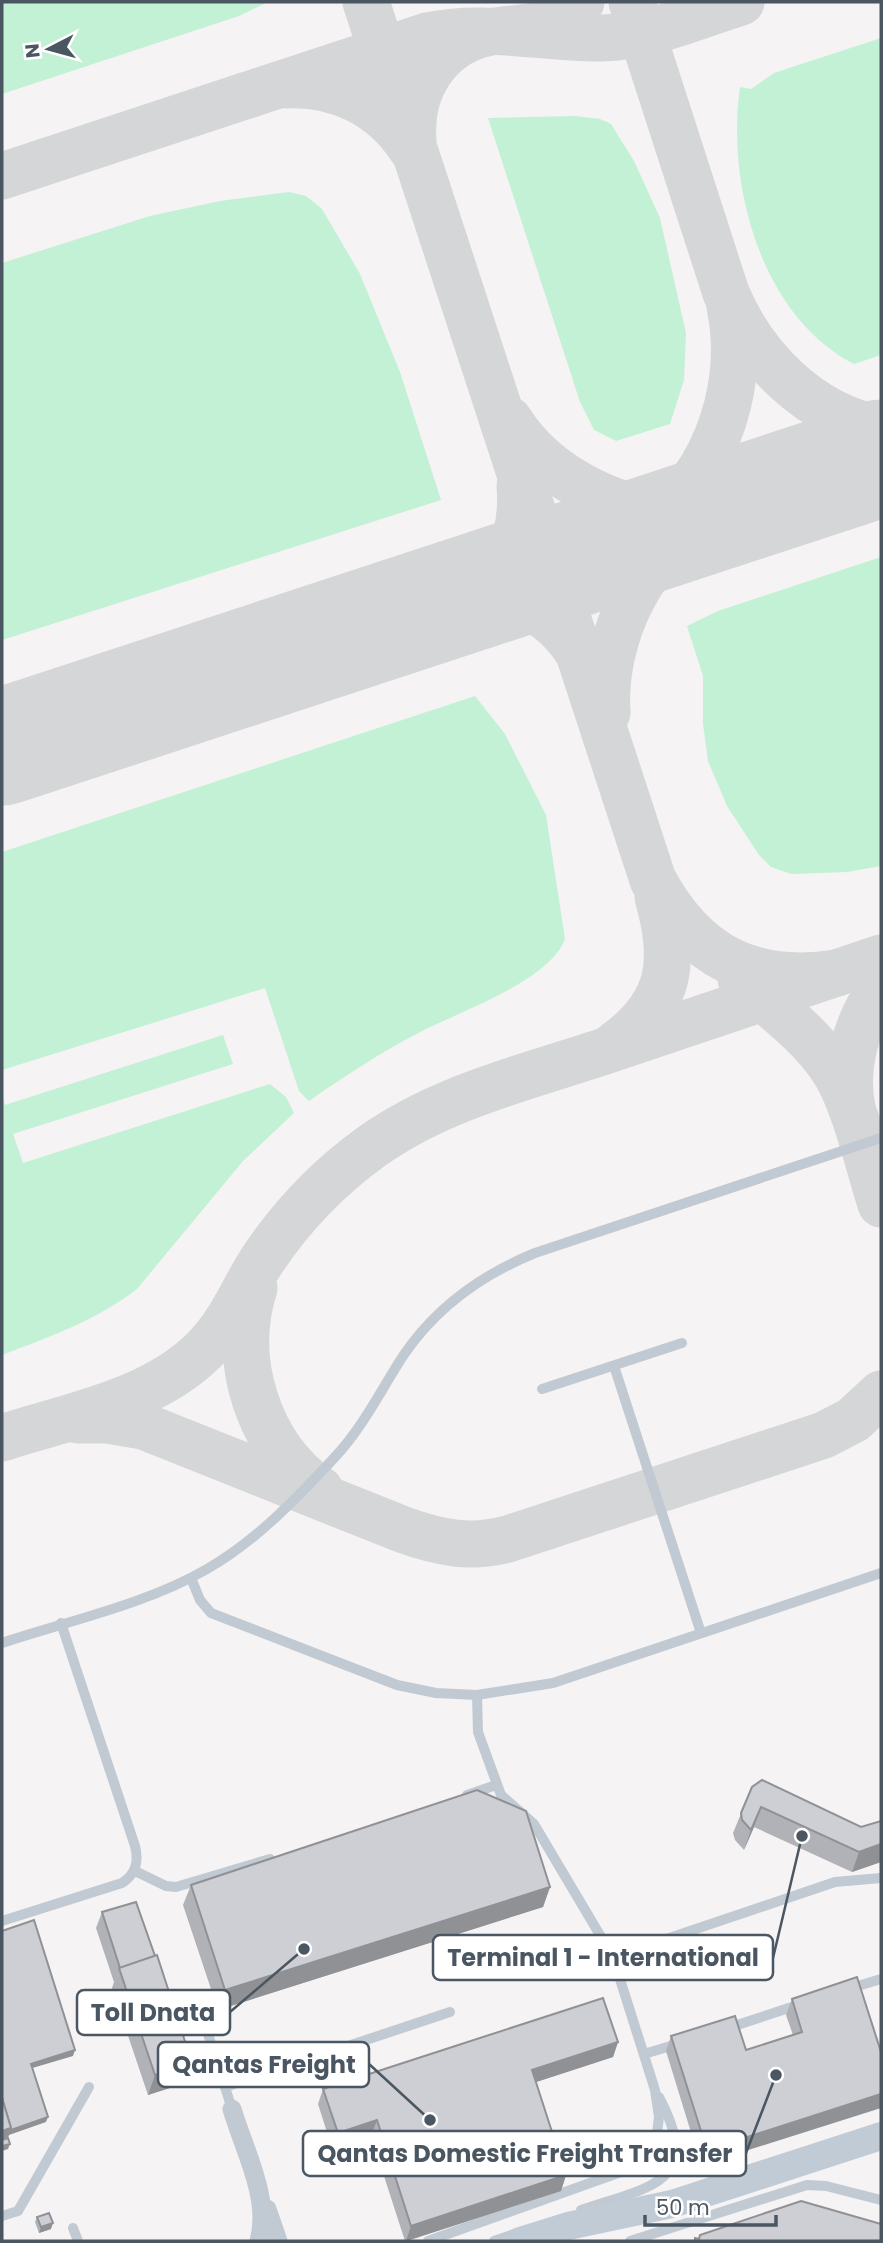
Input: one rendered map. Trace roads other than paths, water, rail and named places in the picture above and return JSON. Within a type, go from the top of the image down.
[{"type":"street","points":[[232,2109],[258,2193],[278,2241]]},
{"type":"street","points":[[520,2241],[568,2226],[672,2204],[881,2136]]},
{"type":"street","points":[[258,2193],[263,2217],[259,2241]]},
{"type":"street","points":[[741,2234],[780,2221]]},
{"type":"lane","points":[[2,1643],[191,1578],[256,1534],[337,1455],[360,1426],[424,1329],[472,1285],[501,1267],[535,1253],[881,1138]]},
{"type":"lane","points":[[542,1389],[682,1343]]},
{"type":"lane","points":[[614,1366],[701,1633]]},
{"type":"lane","points":[[191,1578],[200,1600],[211,1613],[397,1685],[436,1693],[477,1695],[553,1683],[881,1573]]},
{"type":"lane","points":[[2,1921],[122,1882],[135,1871],[135,1846],[61,1623]]},
{"type":"lane","points":[[477,1695],[478,1732],[496,1785],[506,1802],[534,1824],[613,1957],[655,2090],[676,2134],[674,2159],[663,2179],[639,2192],[494,2241]]},
{"type":"lane","points":[[457,1798],[496,1785]]},
{"type":"lane","points":[[135,1871],[166,1886],[176,1887],[278,1857]]},
{"type":"lane","points":[[613,1957],[835,1882],[881,1878]]},
{"type":"lane","points":[[831,1995],[881,1979]]},
{"type":"lane","points":[[717,2031],[818,1999]]},
{"type":"lane","points":[[199,2006],[232,2109]]},
{"type":"lane","points":[[225,2087],[450,2012]]},
{"type":"lane","points":[[644,2054],[691,2039]]},
{"type":"lane","points":[[2,2216],[18,2211],[89,2087]]},
{"type":"lane","points":[[428,2241],[632,2168],[651,2151],[656,2141],[659,2117],[655,2090]]},
{"type":"lane","points":[[631,2241],[807,2185],[827,2186],[881,2200]]},
{"type":"lane","points":[[73,2228],[76,2241]]},
{"type":"place","name":"Terminal 1 - International","points":[[802,1836]]},
{"type":"place","name":"Toll Dnata","points":[[304,1949]]},
{"type":"place","name":"Qantas Domestic Freight Transfer","points":[[776,2075]]},
{"type":"place","name":"Qantas Freight","points":[[430,2120]]}]
